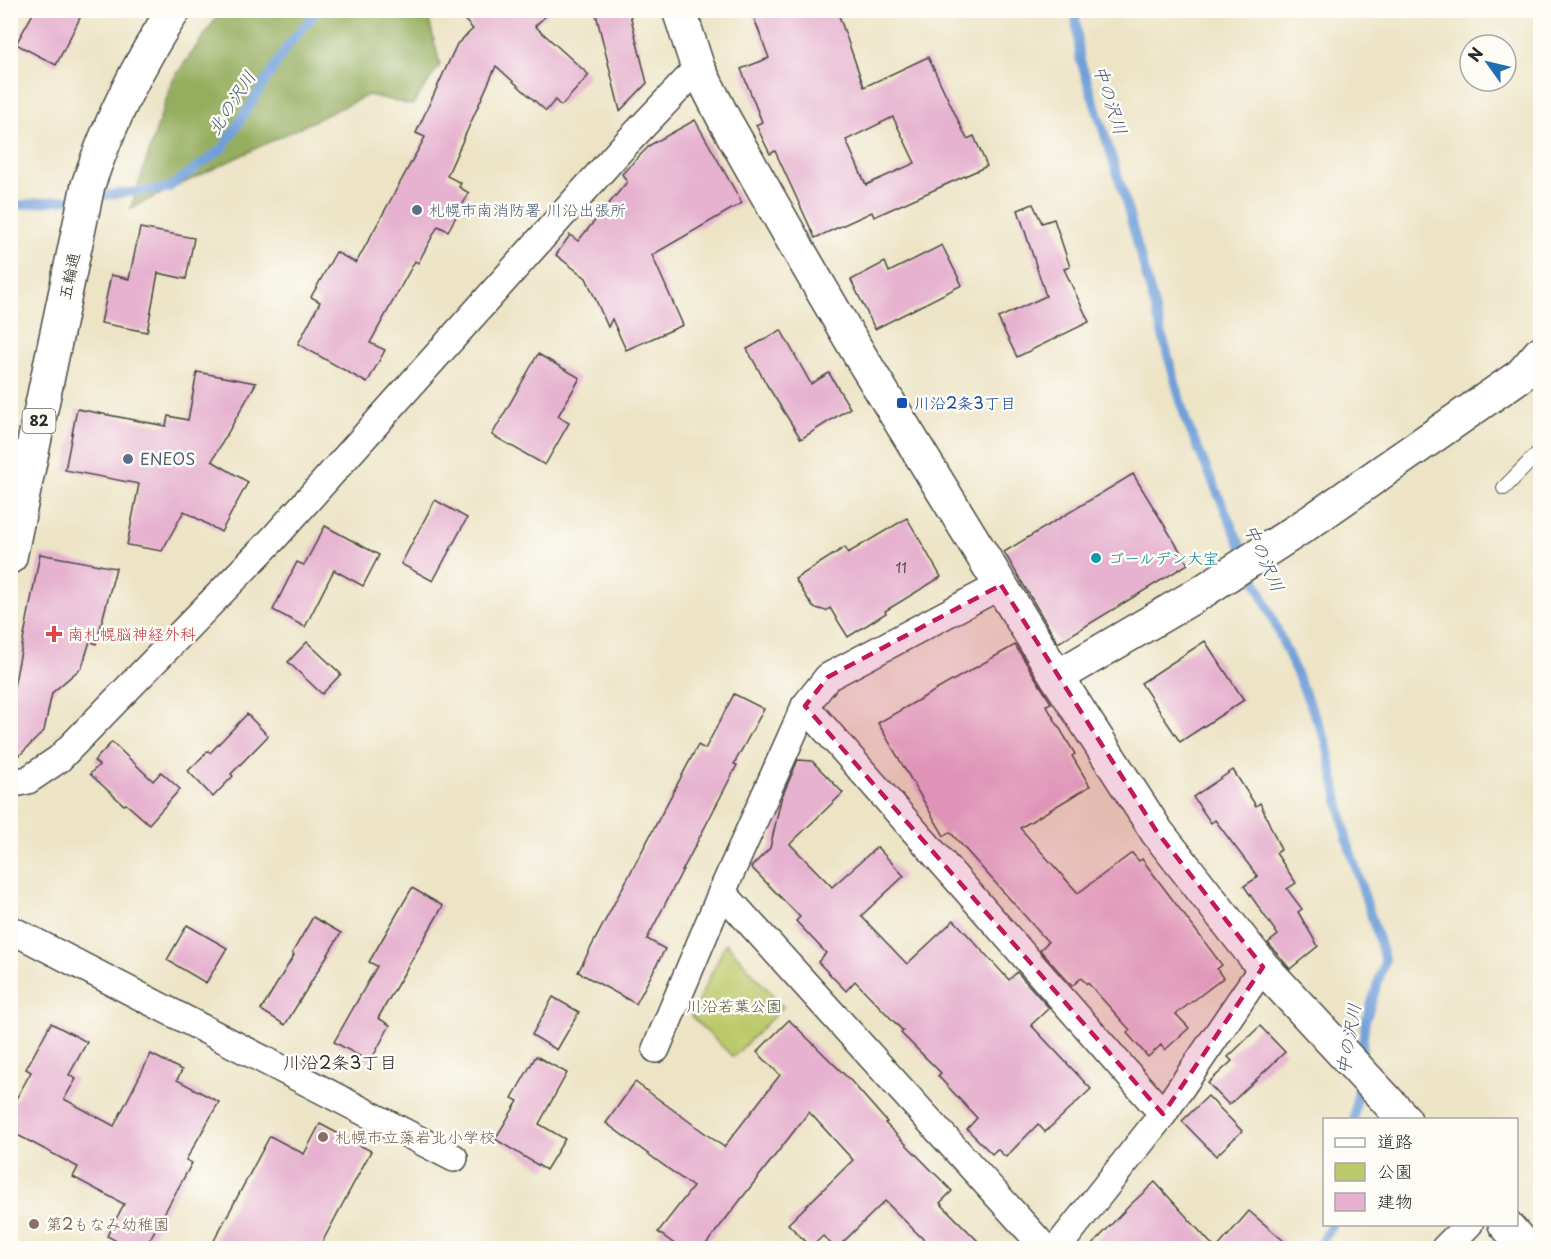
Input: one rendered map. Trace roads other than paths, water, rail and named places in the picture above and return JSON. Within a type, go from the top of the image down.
[{"type":"street","name":"五輪通","points":[[10,557],[88,185],[101,147],[129,90],[155,38],[174,10]]},
{"type":"street","points":[[679,10],[699,68],[724,119],[800,254],[1057,676],[1157,832],[1263,967],[1404,1118]]},
{"type":"street","points":[[10,784],[28,780],[59,759],[273,539],[622,148],[699,68]]},
{"type":"street","points":[[1057,676],[1200,593],[1313,520],[1521,375],[1540,353]]},
{"type":"street","points":[[656,1049],[722,892],[805,706],[828,677],[1001,585]]},
{"type":"street","points":[[805,706],[1163,1114]]},
{"type":"street","points":[[722,892],[1045,1248]]},
{"type":"street","points":[[10,929],[454,1158]]},
{"type":"street","points":[[1057,1248],[1163,1114],[1263,967]]},
{"type":"street","points":[[1445,1248],[1467,1226]]},
{"type":"street","points":[[1507,1226],[1526,1248]]},
{"type":"lane","points":[[1504,488],[1540,451]]},
{"type":"waterway","name":"北の沢川","points":[[10,206],[168,188],[223,148],[289,44],[318,10]]},
{"type":"waterway","name":"中の沢川","points":[[1075,10],[1080,59],[1123,192],[1186,421],[1326,741],[1347,840],[1385,960],[1365,1023],[1361,1060]]},
{"type":"waterway","name":"中の沢川","points":[[1354,1118],[1358,1083]]},
{"type":"waterway","name":"中の沢川","points":[[1319,1248],[1331,1226]]},
{"type":"place","name":"札幌市南消防署 川沿出張所","points":[[417,210]]},
{"type":"place","name":"川沿2条3丁目","points":[[902,403]]},
{"type":"place","name":"ENEOS","points":[[128,459]]},
{"type":"place","name":"ゴールデン大宝","points":[[1096,558]]},
{"type":"place","name":"南札幌脳神経外科","points":[[54,634]]},
{"type":"place","name":"札幌市立藻岩北小学校","points":[[323,1137]]},
{"type":"place","name":"第2もなみ幼稚園","points":[[34,1224]]},
{"type":"district","name":"川沿2条3丁目","points":[[340,1063]]},
{"type":"park label","name":"川沿若葉公園","points":[[734,1006]]}]
